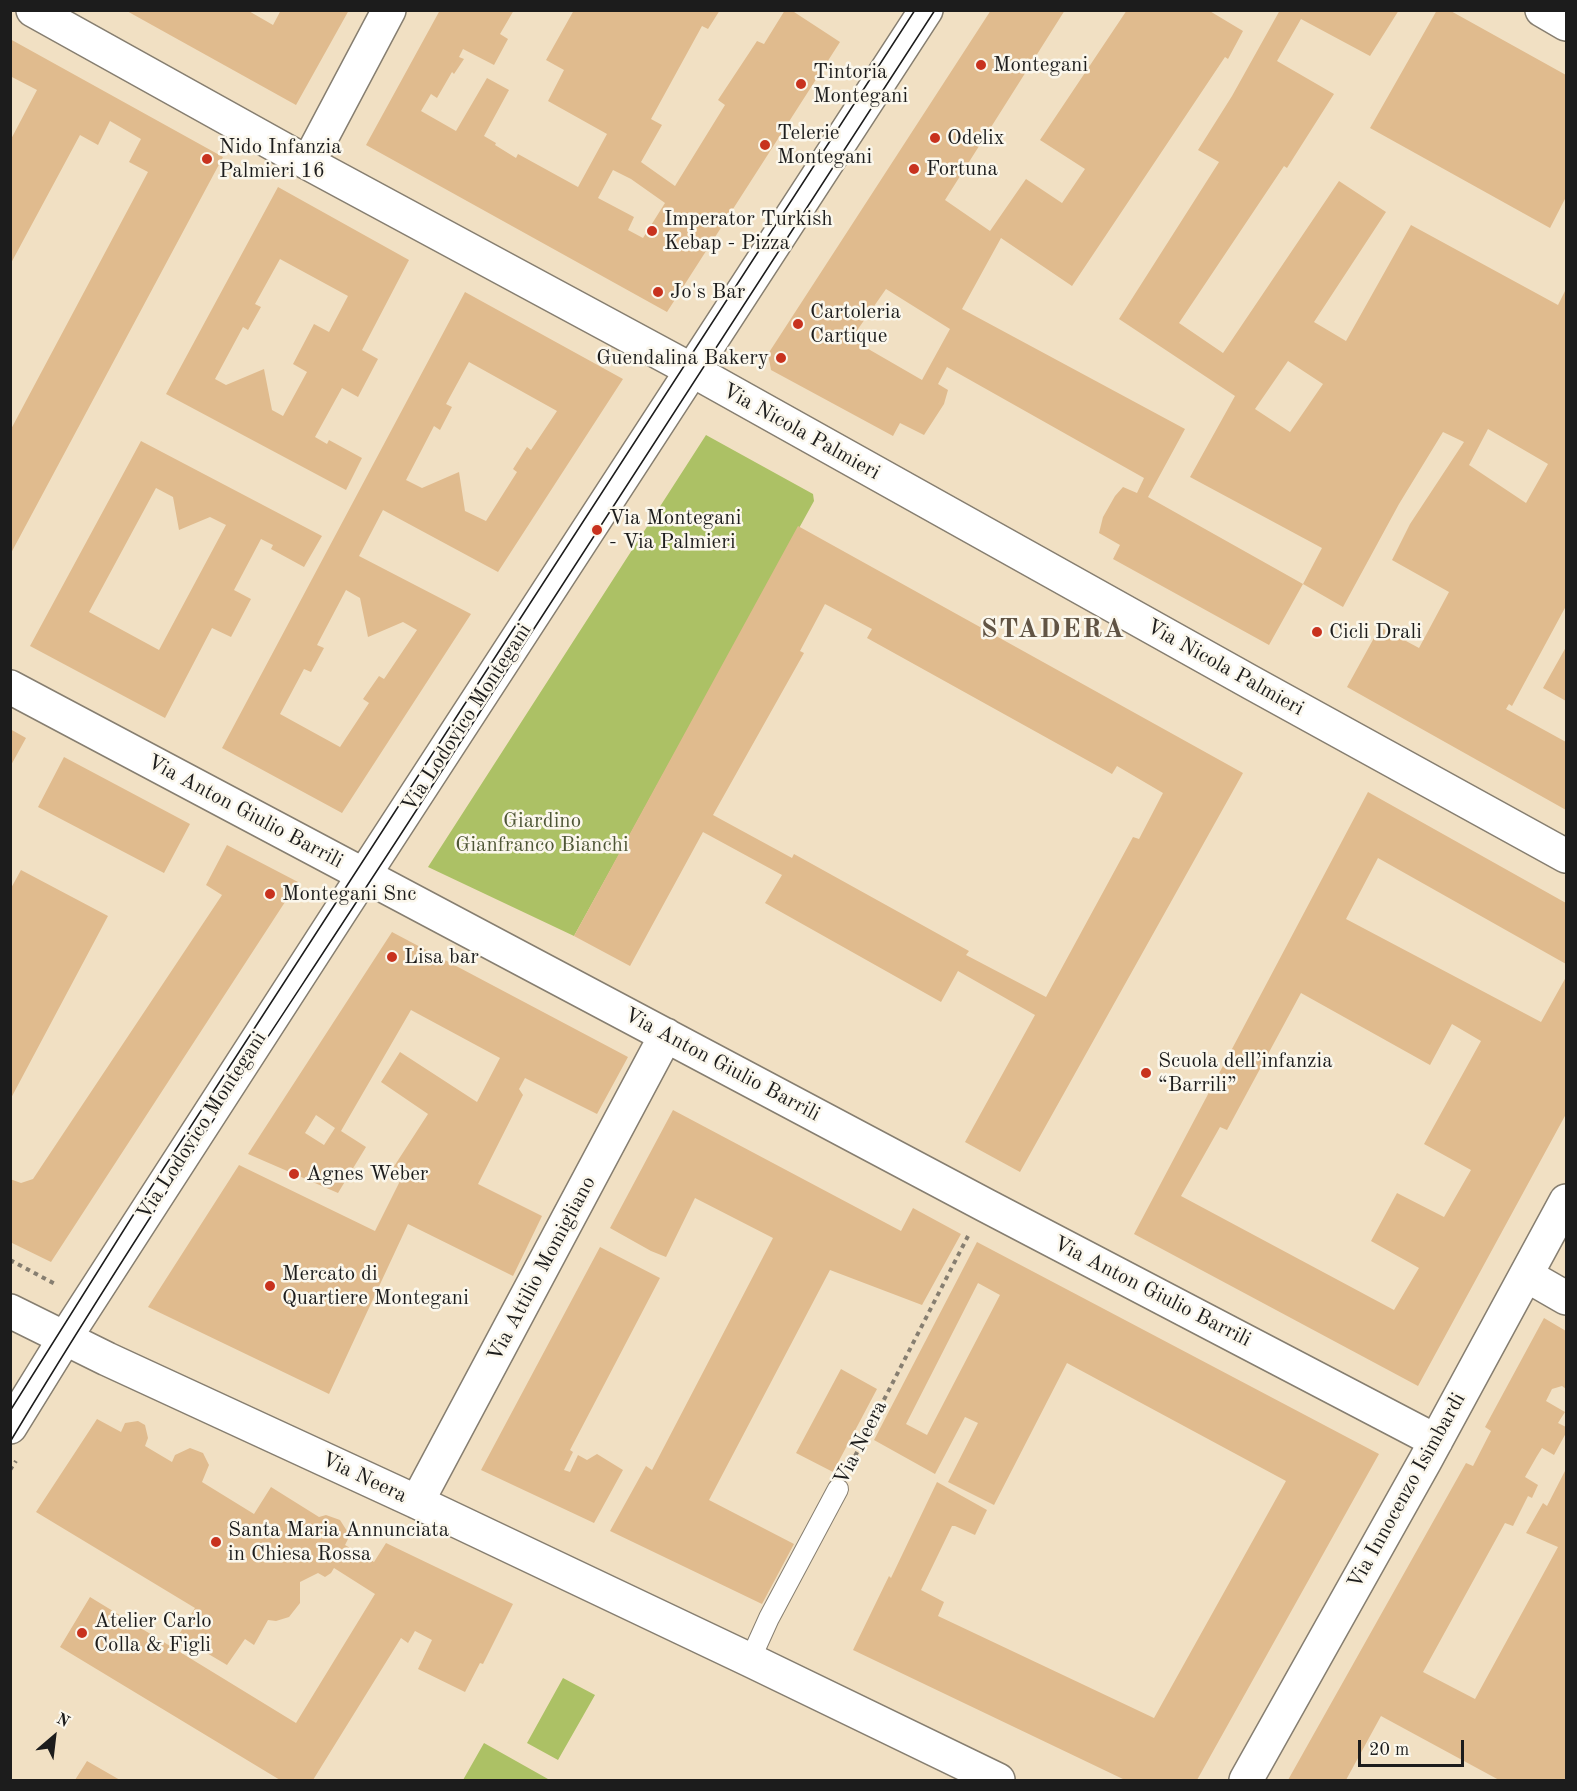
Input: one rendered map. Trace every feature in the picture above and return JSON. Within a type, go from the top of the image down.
[{"type":"street","name":"Via Nicola Palmieri","points":[[33,10],[308,163],[693,371],[1566,856]]},
{"type":"street","points":[[308,163],[389,10]]},
{"type":"street","name":"Via Lodovico Montegani","points":[[10,1427],[364,875],[926,10]]},
{"type":"street","points":[[1542,10],[1566,24]]},
{"type":"street","name":"Via Anton Giulio Barrili","points":[[10,687],[975,1200],[1436,1441]]},
{"type":"street","name":"Via Attilio Momigliano","points":[[417,1502],[666,1035]]},
{"type":"street","name":"Via Innocenzo Isimbardi","points":[[1246,1780],[1436,1441],[1566,1201]]},
{"type":"street","points":[[1526,1275],[1566,1298]]},
{"type":"street","name":"Via Neera","points":[[10,1311],[750,1660],[998,1780]]},
{"type":"lane","name":"Via Neera","points":[[750,1660],[769,1618],[838,1489]]},
{"type":"path","name":"Via Neera","points":[[838,1489],[970,1232]]},
{"type":"path","points":[[10,1260],[52,1280],[86,1308]]},
{"type":"green space","name":"Giardino Gianfranco Bianchi","points":[[706,435],[813,494],[814,501],[574,936],[428,867]]},
{"type":"green space","points":[[563,1678],[595,1695],[558,1760],[527,1743]]},
{"type":"green space","points":[[484,1743],[548,1779],[463,1780]]},
{"type":"building","points":[[125,10],[247,10],[273,25],[281,10],[349,10],[296,105]]},
{"type":"building","points":[[440,10],[514,10],[500,34],[508,39],[494,65],[463,49],[459,57],[464,59],[454,74],[452,72],[437,98],[431,94],[421,111],[456,131],[487,78],[509,90],[484,136],[516,158],[518,154],[578,187],[607,134],[548,101],[564,70],[546,60],[574,10],[720,10],[708,29],[702,26],[651,119],[662,125],[641,162],[675,186],[725,105],[718,100],[757,41],[764,44],[785,10],[791,10],[840,42],[667,312],[366,145]],"holes":[[[613,170],[631,179],[665,203],[643,238],[628,230],[634,217],[598,198]]]},
{"type":"building","points":[[991,10],[1065,10],[945,200],[990,231],[1026,179],[1062,203],[1085,169],[1040,140],[1127,10],[1208,10],[1243,31],[1228,59],[1225,57],[1072,286],[1001,238],[962,309],[1185,429],[1148,497],[1303,584],[1269,645],[1113,559],[1120,545],[1099,533],[1103,517],[1123,487],[1137,493],[1144,478],[947,367],[938,384],[948,390],[944,404],[924,435],[900,423],[893,436],[771,370],[768,354]],"holes":[[[886,289],[950,329],[922,380],[851,339]]]},
{"type":"building","points":[[1280,10],[1399,10],[1370,56],[1301,19],[1277,61],[1334,94],[1287,168],[1284,166],[1179,323],[1223,353],[1339,181],[1386,212],[1314,322],[1346,341],[1411,225],[1558,305],[1566,289],[1566,606],[1512,706],[1509,704],[1506,709],[1566,742],[1566,810],[1347,687],[1380,627],[1419,648],[1449,592],[1392,560],[1410,524],[1464,442],[1443,432],[1399,504],[1343,607],[1303,584],[1322,548],[1190,477],[1235,396],[1119,319],[1219,162],[1198,150],[1232,96]],"holes":[[[1288,361],[1323,384],[1290,432],[1255,409]],[[1488,429],[1548,464],[1526,503],[1469,465]]]},
{"type":"building","points":[[1437,10],[1449,10],[1566,75],[1566,197],[1550,228],[1370,128]]},
{"type":"building","points":[[10,39],[223,157],[10,555],[10,431],[148,172],[129,162],[141,139],[110,121],[98,145],[80,135],[10,265],[10,141],[37,90],[10,76]]},
{"type":"building","points":[[278,187],[409,260],[362,350],[378,359],[358,397],[342,388],[315,437],[327,444],[329,440],[362,458],[346,490],[166,394]],"holes":[[[280,259],[348,296],[329,332],[314,324],[293,364],[307,372],[283,416],[272,410],[264,369],[226,385],[215,379],[243,327],[248,330],[261,307],[255,304]]]},
{"type":"building","points":[[465,292],[623,379],[498,572],[383,510],[359,556],[471,614],[342,813],[222,748]],"holes":[[[469,362],[557,411],[531,450],[527,447],[513,469],[517,472],[486,521],[465,511],[459,472],[422,488],[406,480],[434,426],[440,430],[452,407],[446,404]],[[346,590],[360,598],[368,637],[403,622],[417,630],[384,679],[379,676],[363,699],[369,703],[340,747],[280,714],[304,669],[311,672],[324,648],[317,645]]]},
{"type":"building","points":[[141,441],[322,536],[304,567],[271,549],[273,545],[261,539],[234,590],[251,599],[231,637],[212,628],[165,718],[30,646]],"holes":[[[156,488],[173,497],[179,530],[210,517],[226,525],[159,650],[89,612]]]},
{"type":"building","points":[[798,526],[1243,773],[1020,1172],[965,1142],[1035,1015],[958,971],[941,1002],[765,903],[782,875],[703,832],[630,966],[574,936]],"holes":[[[825,604],[872,629],[867,638],[1112,774],[1117,766],[1163,793],[1139,839],[1133,837],[1046,997],[966,955],[969,951],[794,854],[792,858],[713,815],[804,653],[800,651]]]},
{"type":"building","points":[[1566,647],[1566,701],[1543,688]]},
{"type":"building","points":[[10,729],[26,738],[10,767]]},
{"type":"building","points":[[64,757],[190,824],[164,873],[38,807]]},
{"type":"building","points":[[1368,792],[1566,903],[1566,964],[1378,858],[1346,919],[1541,1022],[1566,977],[1566,1114],[1418,1386],[1134,1234]],"holes":[[[1301,993],[1430,1065],[1452,1024],[1481,1041],[1424,1144],[1471,1170],[1444,1217],[1397,1193],[1371,1241],[1419,1268],[1394,1310],[1181,1196],[1220,1127],[1227,1130]]]},
{"type":"building","points":[[227,845],[298,882],[51,1262],[10,1242],[10,1179],[21,1183],[33,1179],[222,895],[206,885]]},
{"type":"building","points":[[21,870],[108,916],[10,1100],[10,890]]},
{"type":"building","points":[[392,932],[628,1057],[597,1114],[525,1078],[519,1089],[523,1095],[478,1184],[542,1216],[513,1276],[408,1224],[329,1394],[148,1307],[239,1165],[375,1231],[403,1175],[393,1168],[428,1114],[381,1082],[400,1052],[477,1102],[500,1058],[411,1010],[341,1131],[366,1147],[338,1193],[248,1154]],"holes":[[[316,1115],[335,1128],[324,1145],[305,1133]]]},
{"type":"building","points":[[673,1110],[901,1231],[913,1208],[961,1234],[922,1305],[830,1270],[709,1500],[794,1544],[762,1604],[610,1531],[646,1466],[652,1470],[773,1238],[695,1198],[666,1257],[610,1228]]},
{"type":"building","points":[[977,1242],[1379,1454],[1197,1780],[1125,1780],[853,1650],[937,1482],[987,1510],[975,1535],[952,1526],[921,1590],[944,1602],[938,1616],[1154,1718],[1286,1481],[1067,1363],[994,1505],[948,1482],[978,1423],[965,1417],[935,1474],[874,1440]],"holes":[[[978,1283],[1000,1295],[927,1435],[906,1424]]]},
{"type":"building","points":[[600,1247],[660,1278],[570,1450],[573,1452],[564,1470],[570,1472],[578,1455],[587,1460],[597,1454],[623,1470],[594,1523],[481,1470]]},
{"type":"building","points":[[1544,1318],[1566,1331],[1566,1389],[1562,1386],[1552,1389],[1546,1401],[1565,1412],[1558,1423],[1566,1427],[1566,1433],[1554,1455],[1542,1448],[1537,1456],[1525,1477],[1538,1485],[1532,1498],[1528,1496],[1513,1526],[1505,1523],[1423,1672],[1475,1699],[1558,1547],[1526,1533],[1543,1503],[1547,1506],[1566,1469],[1566,1780],[1499,1780],[1381,1716],[1346,1780],[1288,1780],[1466,1463],[1473,1466],[1491,1431],[1485,1427]]},
{"type":"building","points":[[841,1369],[877,1389],[833,1472],[796,1453]]},
{"type":"building","points":[[97,1419],[121,1432],[125,1423],[138,1421],[145,1425],[148,1438],[145,1446],[172,1462],[175,1455],[190,1448],[203,1453],[209,1465],[202,1482],[254,1514],[271,1487],[319,1517],[326,1515],[340,1520],[347,1531],[348,1539],[345,1545],[374,1562],[386,1543],[513,1604],[483,1664],[480,1663],[465,1692],[418,1669],[432,1640],[415,1631],[408,1643],[401,1638],[313,1780],[280,1780],[60,1647],[90,1597],[296,1723],[375,1594],[334,1568],[325,1577],[318,1573],[300,1582],[300,1603],[289,1617],[276,1621],[268,1620],[254,1645],[245,1639],[227,1665],[178,1636],[195,1608],[36,1512]]},
{"type":"building","points":[[87,1761],[120,1780],[75,1780]]},
{"type":"tram line","points":[[10,1411],[132,1217],[915,10]]},
{"type":"tram line","points":[[10,1442],[153,1213],[935,10]]},
{"type":"place","name":"Montegani","points":[[981,65]]},
{"type":"place","name":"Tintoria Montegani","points":[[801,84]]},
{"type":"place","name":"Odelix","points":[[935,138]]},
{"type":"place","name":"Telerie Montegani","points":[[765,145]]},
{"type":"place","name":"Nido Infanzia Palmieri 16","points":[[207,159]]},
{"type":"place","name":"Fortuna","points":[[914,169]]},
{"type":"place","name":"Imperator Turkish Kebap - Pizza","points":[[652,231]]},
{"type":"place","name":"Jo's Bar","points":[[658,292]]},
{"type":"place","name":"Cartoleria Cartique","points":[[798,324]]},
{"type":"place","name":"Guendalina Bakery","points":[[781,358]]},
{"type":"place","name":"Via Montegani - Via Palmieri","points":[[597,530]]},
{"type":"place","name":"Cicli Drali","points":[[1317,632]]},
{"type":"place","name":"Montegani Snc","points":[[270,894]]},
{"type":"place","name":"Lisa bar","points":[[392,957]]},
{"type":"place","name":"Scuola dell’infanzia “Barrili”","points":[[1146,1073]]},
{"type":"place","name":"Agnes Weber","points":[[294,1174]]},
{"type":"place","name":"Mercato di Quartiere Montegani","points":[[270,1286]]},
{"type":"place","name":"Santa Maria Annunciata in Chiesa Rossa","points":[[216,1542]]},
{"type":"place","name":"Atelier Carlo Colla & Figli","points":[[82,1633]]},
{"type":"district","name":"STADERA","points":[[1053,630]]}]
